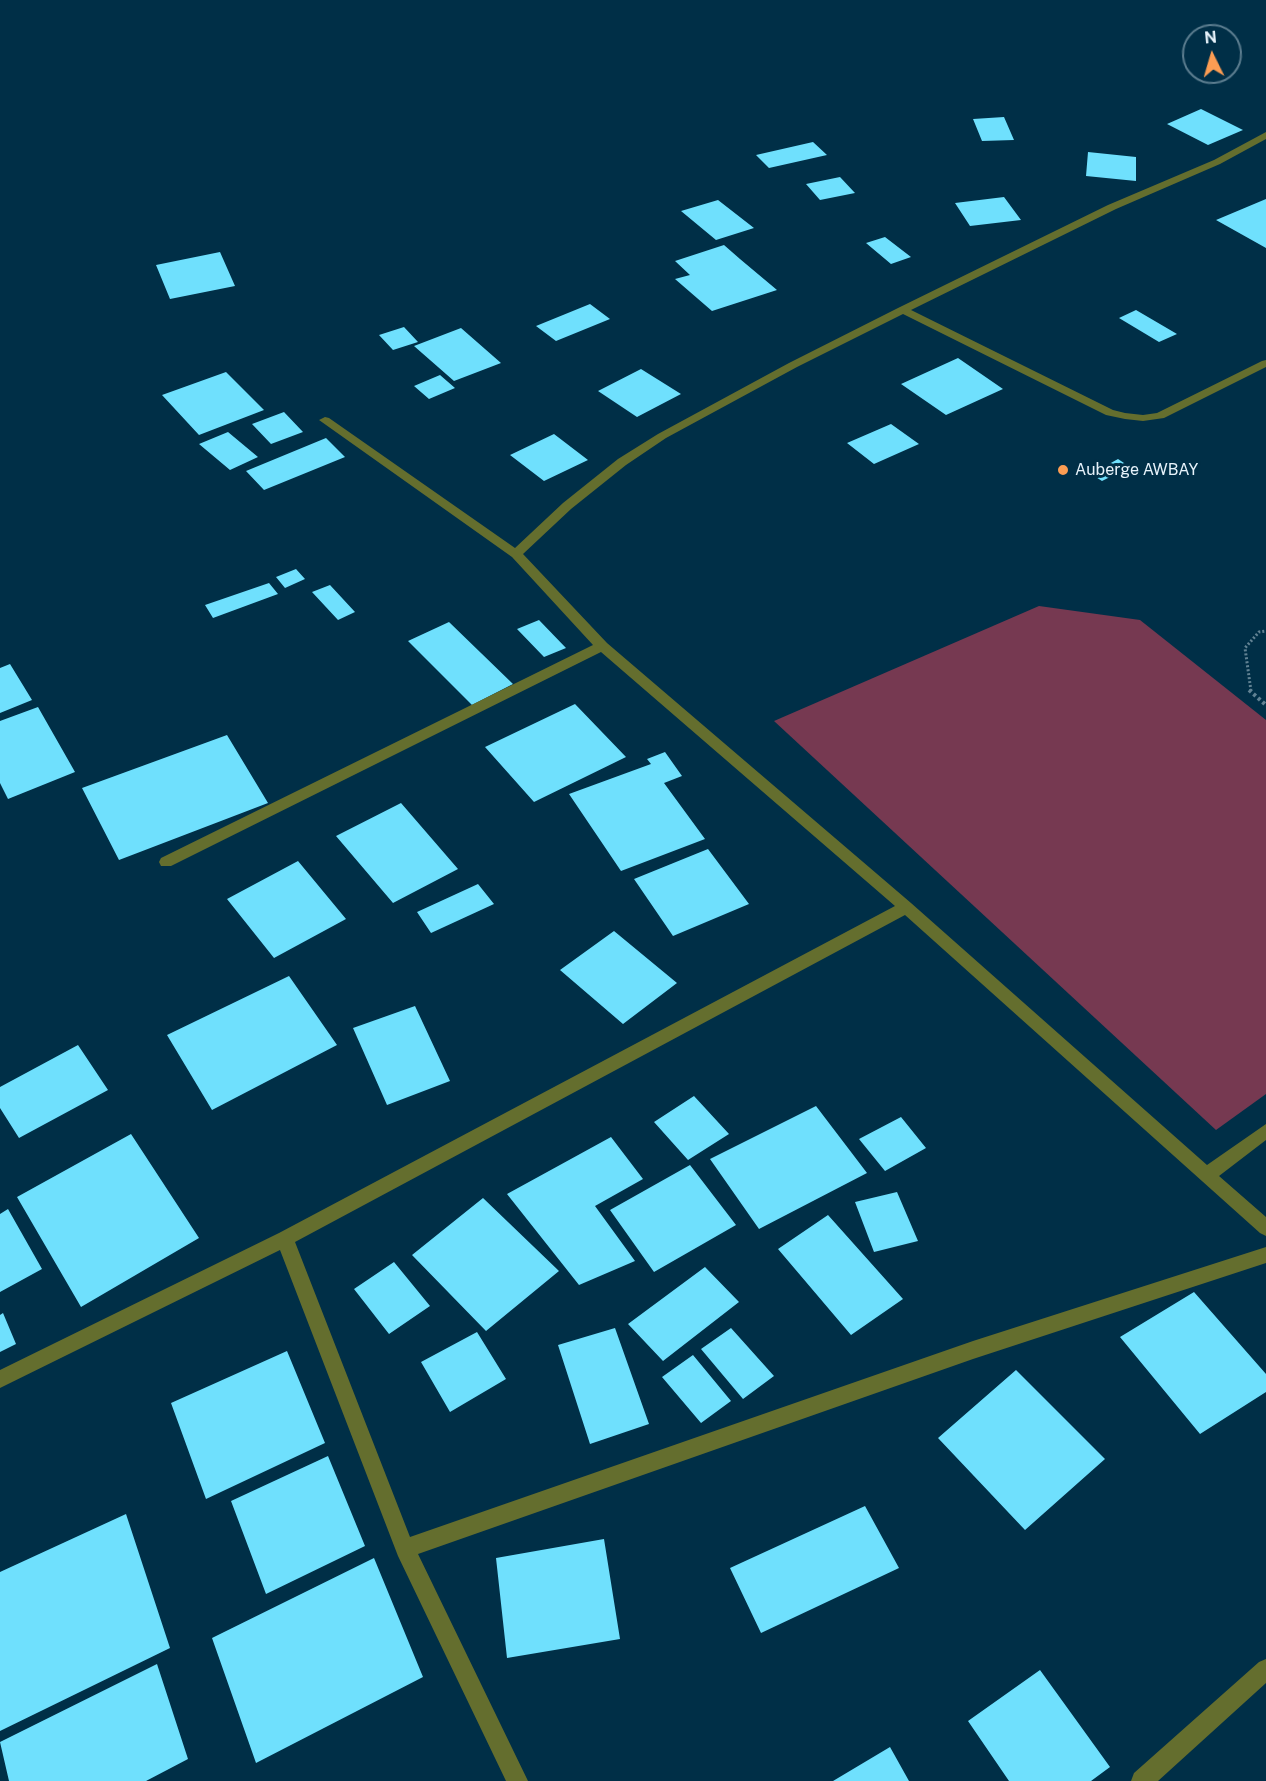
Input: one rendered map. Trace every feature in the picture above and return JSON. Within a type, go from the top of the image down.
[{"type":"street","points":[[516,554],[567,506],[622,462],[662,436],[793,365],[902,310],[1112,207],[1217,162],[1266,135]]},
{"type":"street","points":[[902,310],[1110,413],[1125,416],[1143,418],[1160,416],[1266,363]]},
{"type":"street","points":[[325,420],[516,554],[602,646],[906,907],[1266,1228]]},
{"type":"street","points":[[166,862],[602,646]]},
{"type":"street","points":[[0,1379],[285,1239],[906,907]]},
{"type":"street","points":[[1207,1175],[1266,1131]]},
{"type":"street","points":[[285,1239],[405,1549],[517,1781]]},
{"type":"street","points":[[405,1549],[973,1350],[1266,1256]]},
{"type":"street","points":[[1142,1781],[1266,1669]]},
{"type":"path","points":[[1266,631],[1259,632],[1245,648],[1249,690],[1266,705]]},
{"type":"shaded area","points":[[1039,606],[1140,620],[1266,720],[1266,1094],[1216,1130],[774,721]]},
{"type":"building","points":[[1201,109],[1243,130],[1208,145],[1167,124]]},
{"type":"building","points":[[1004,117],[1014,140],[982,141],[973,119]]},
{"type":"building","points":[[813,142],[827,155],[769,168],[756,155]]},
{"type":"building","points":[[1088,152],[1136,157],[1136,181],[1086,176]]},
{"type":"building","points":[[840,177],[855,193],[820,200],[806,184]]},
{"type":"building","points":[[1004,197],[1021,220],[970,226],[955,203]]},
{"type":"building","points":[[1266,199],[1266,248],[1216,220]]},
{"type":"building","points":[[718,200],[754,228],[716,240],[681,211]]},
{"type":"building","points":[[885,237],[911,257],[891,264],[866,243]]},
{"type":"building","points":[[724,245],[777,290],[712,311],[675,279],[690,275],[675,261]]},
{"type":"building","points":[[220,252],[235,286],[170,299],[156,265]]},
{"type":"building","points":[[590,304],[610,319],[556,341],[536,326]]},
{"type":"building","points":[[1136,310],[1177,334],[1159,342],[1119,318]]},
{"type":"building","points":[[404,327],[418,342],[393,350],[379,335]]},
{"type":"building","points":[[461,328],[501,363],[454,381],[414,346]]},
{"type":"building","points":[[958,358],[1003,389],[946,415],[901,384]]},
{"type":"building","points":[[641,369],[681,394],[637,417],[598,391]]},
{"type":"building","points":[[226,372],[264,410],[199,435],[162,395]]},
{"type":"building","points":[[440,375],[455,388],[429,399],[414,386]]},
{"type":"building","points":[[284,412],[303,432],[271,444],[252,424]]},
{"type":"building","points":[[891,424],[919,444],[874,464],[847,443]]},
{"type":"building","points":[[228,432],[258,457],[230,470],[199,444]]},
{"type":"building","points":[[554,434],[588,460],[544,481],[510,455]]},
{"type":"building","points":[[326,438],[345,457],[264,490],[246,471]]},
{"type":"building","points":[[1118,459],[1130,467],[1102,481],[1091,474]]},
{"type":"building","points":[[296,569],[305,579],[285,588],[276,577]]},
{"type":"building","points":[[269,583],[278,594],[213,618],[205,605]]},
{"type":"building","points":[[330,585],[355,612],[338,620],[312,592]]},
{"type":"building","points":[[539,620],[566,648],[544,657],[517,629]]},
{"type":"building","points":[[449,622],[513,684],[472,705],[408,641]]},
{"type":"building","points":[[10,664],[32,700],[0,713],[0,668]]},
{"type":"building","points":[[575,704],[626,757],[534,802],[485,747]]},
{"type":"building","points":[[38,707],[75,772],[8,799],[0,783],[0,721]]},
{"type":"building","points":[[227,735],[268,803],[119,860],[82,788]]},
{"type":"building","points":[[665,752],[682,776],[664,783],[705,839],[621,871],[569,794],[651,764],[647,759]]},
{"type":"building","points":[[401,803],[458,869],[393,903],[336,836]]},
{"type":"building","points":[[708,849],[749,904],[673,936],[634,879]]},
{"type":"building","points":[[298,861],[346,919],[274,958],[227,899]]},
{"type":"building","points":[[478,884],[494,904],[431,933],[417,912]]},
{"type":"building","points":[[614,931],[677,983],[623,1024],[560,970]]},
{"type":"building","points":[[289,976],[337,1045],[212,1110],[167,1035]]},
{"type":"building","points":[[415,1006],[450,1081],[387,1105],[353,1028]]},
{"type":"building","points":[[78,1045],[108,1090],[19,1138],[0,1108],[0,1087]]},
{"type":"building","points":[[694,1096],[729,1134],[688,1160],[654,1122]]},
{"type":"building","points":[[816,1106],[867,1173],[759,1229],[710,1159]]},
{"type":"building","points":[[901,1117],[926,1148],[885,1171],[859,1139]]},
{"type":"building","points":[[131,1134],[199,1238],[81,1307],[17,1197]]},
{"type":"building","points":[[611,1137],[643,1179],[595,1206],[635,1261],[579,1285],[507,1194]]},
{"type":"building","points":[[690,1165],[736,1225],[654,1272],[610,1210]]},
{"type":"building","points":[[897,1192],[918,1241],[874,1252],[855,1202]]},
{"type":"building","points":[[483,1198],[559,1271],[486,1331],[412,1255]]},
{"type":"building","points":[[8,1209],[42,1269],[0,1292],[0,1214]]},
{"type":"building","points":[[828,1215],[903,1299],[851,1335],[778,1249]]},
{"type":"building","points":[[394,1262],[430,1306],[389,1334],[354,1289]]},
{"type":"building","points":[[705,1267],[739,1302],[663,1361],[628,1324]]},
{"type":"building","points":[[1194,1292],[1266,1374],[1266,1392],[1200,1434],[1120,1337]]},
{"type":"building","points":[[3,1313],[16,1344],[0,1352],[0,1315]]},
{"type":"building","points":[[615,1328],[649,1424],[590,1444],[558,1345]]},
{"type":"building","points":[[731,1328],[774,1376],[743,1399],[701,1349]]},
{"type":"building","points":[[477,1332],[506,1379],[450,1412],[421,1362]]},
{"type":"building","points":[[287,1351],[325,1443],[206,1499],[171,1403]]},
{"type":"building","points":[[693,1355],[731,1401],[701,1423],[662,1377]]},
{"type":"building","points":[[1016,1370],[1105,1459],[1025,1530],[938,1438]]},
{"type":"building","points":[[328,1456],[365,1546],[266,1594],[231,1501]]},
{"type":"building","points":[[865,1506],[899,1568],[761,1633],[730,1568]]},
{"type":"building","points":[[126,1514],[170,1648],[0,1731],[0,1572]]},
{"type":"building","points":[[604,1539],[620,1639],[507,1658],[496,1558]]},
{"type":"building","points":[[374,1558],[423,1677],[256,1763],[212,1638]]},
{"type":"building","points":[[157,1664],[188,1759],[146,1781],[9,1781],[0,1742]]},
{"type":"building","points":[[1040,1670],[1110,1767],[1091,1781],[1009,1781],[968,1721]]},
{"type":"building","points":[[890,1747],[909,1781],[833,1781]]},
{"type":"place","name":"Auberge AWBAY","points":[[1063,470]]}]
